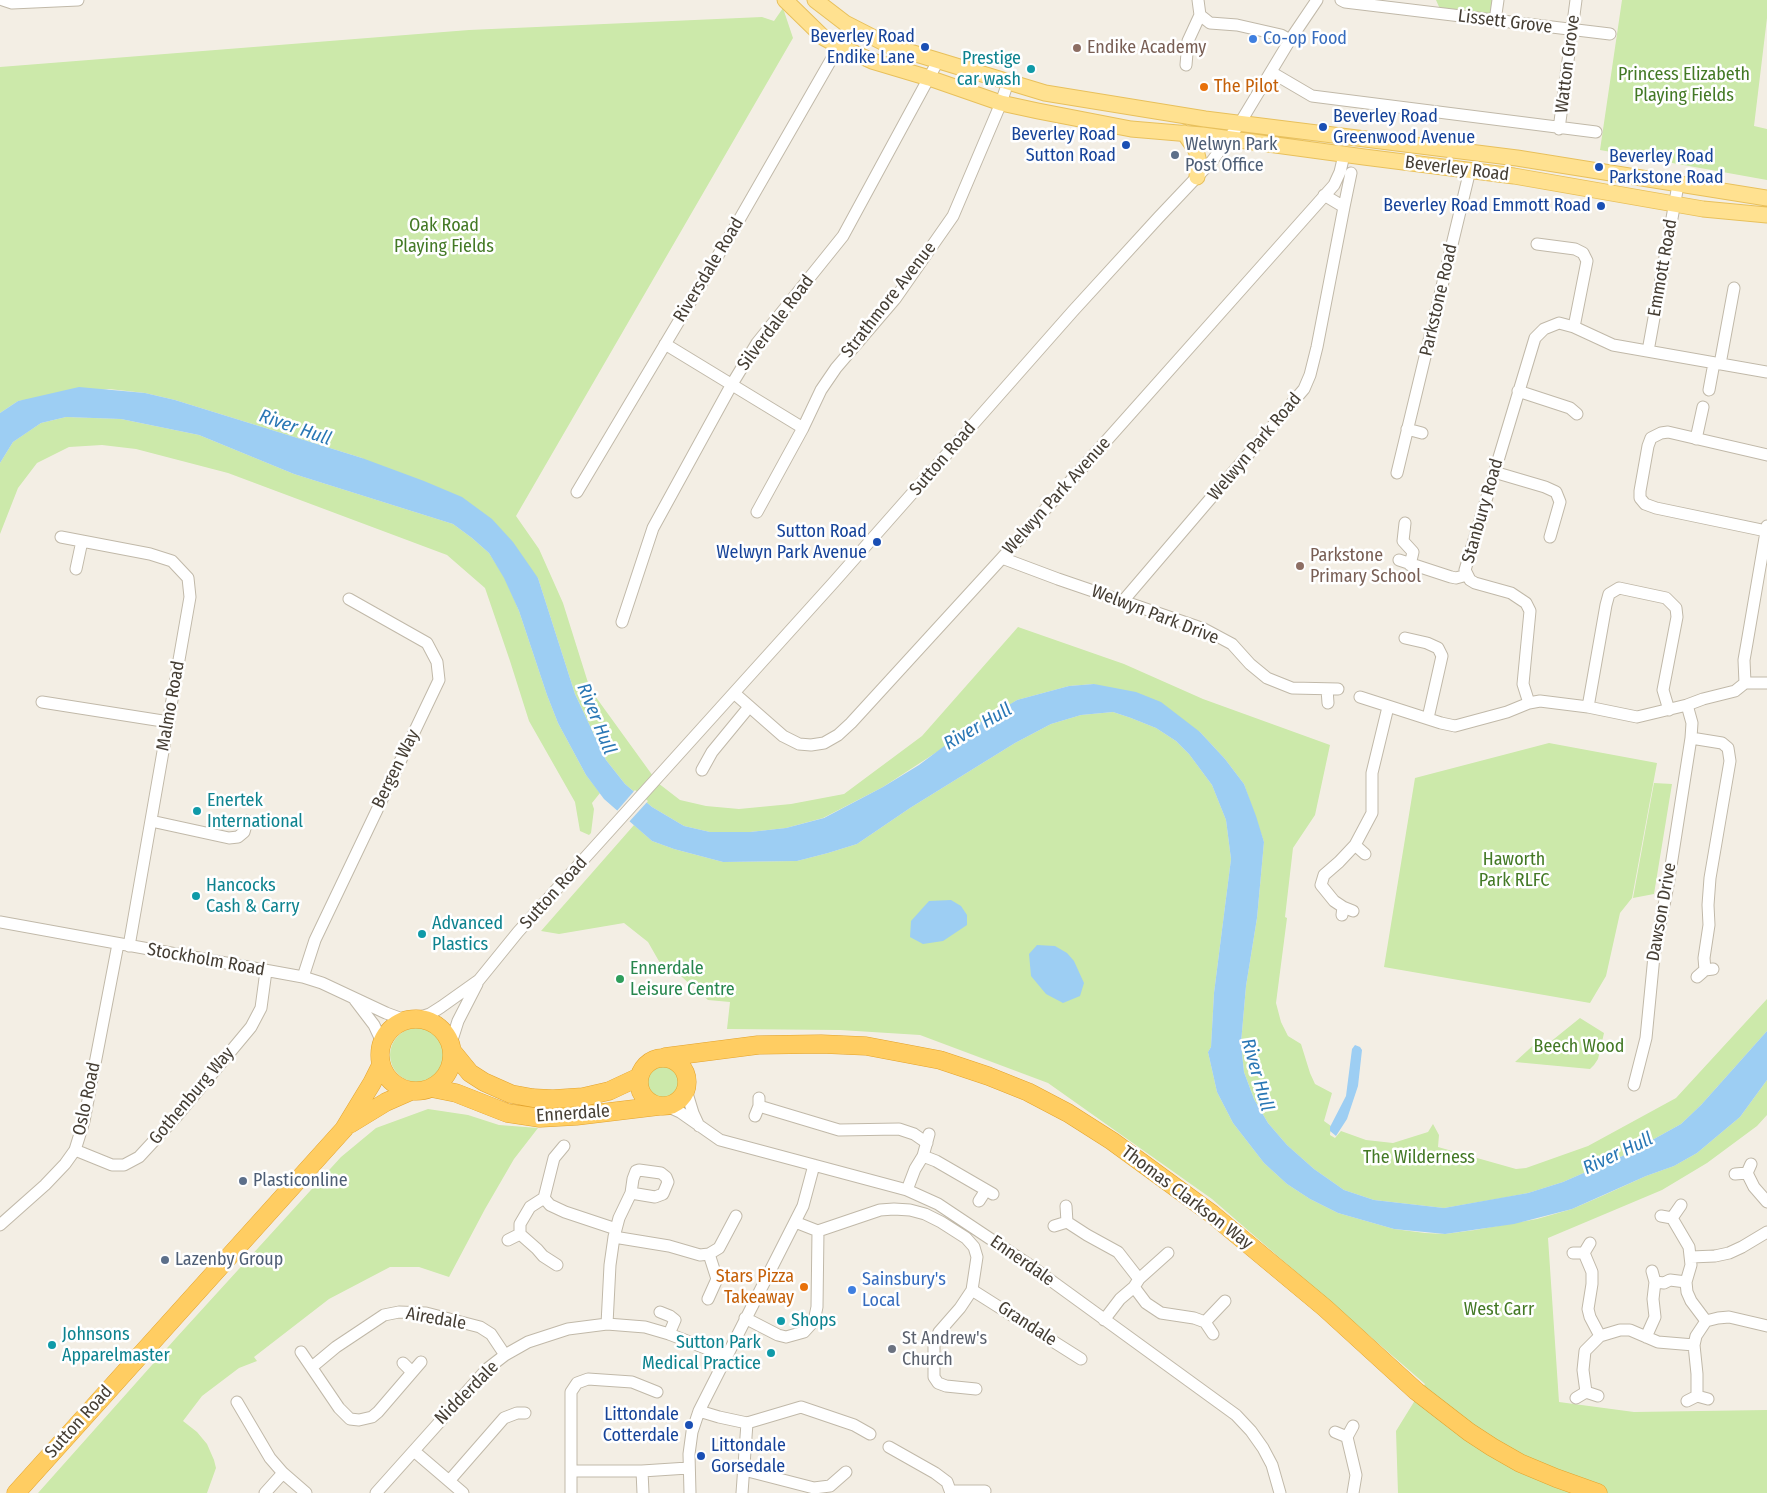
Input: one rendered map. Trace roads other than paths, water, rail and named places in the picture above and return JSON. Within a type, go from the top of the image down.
[{"type":"highway","points":[[411,1019],[428,1020],[438,1025],[445,1033],[451,1047],[452,1062],[448,1073],[431,1088],[421,1091],[401,1088],[392,1083],[385,1075],[379,1053],[382,1042],[391,1028],[411,1019]]},
{"type":"highway","name":"Thomas Clarkson Way","points":[[665,1057],[758,1045],[846,1044],[892,1050],[940,1060],[967,1068],[1049,1103],[1112,1141],[1212,1214],[1325,1308],[1416,1390],[1469,1432],[1520,1463],[1598,1493]]},
{"type":"highway","name":"Ennerdale","points":[[451,1047],[470,1073],[484,1082],[511,1094],[533,1098],[583,1097],[609,1091],[639,1077]]},
{"type":"highway","points":[[687,1085],[683,1067],[672,1059],[665,1057],[648,1062],[639,1077],[641,1092],[652,1104],[663,1106],[679,1101],[687,1085],[693,1070],[718,1051]]},
{"type":"highway","points":[[344,1129],[381,1065]]},
{"type":"highway","name":"Ennerdale","points":[[431,1088],[456,1094],[507,1113],[540,1118],[576,1116],[663,1106]]},
{"type":"highway","points":[[344,1129],[386,1102],[411,1091]]},
{"type":"highway","name":"Sutton Road","points":[[16,1493],[344,1129]]},
{"type":"main road","name":"Beverley Road","points":[[785,0],[824,38],[862,57],[1001,103],[1131,129],[1230,138],[1470,170],[1704,209],[1767,215]]},
{"type":"main road","name":"Beverley Road","points":[[824,3],[845,23],[890,46],[1046,92],[1240,123],[1517,158],[1767,198]]},
{"type":"main road","points":[[862,57],[866,34]]},
{"type":"main road","points":[[1098,122],[1100,102]]},
{"type":"main road","points":[[1184,133],[1196,150],[1198,158],[1197,177]]},
{"type":"street","points":[[3,0],[12,3],[78,0]]},
{"type":"street","points":[[1186,67],[1188,40],[1200,15],[1198,0]]},
{"type":"street","name":"Sutton Road","points":[[411,1019],[430,1014],[479,980],[532,917],[734,693],[1073,311],[1212,161],[1240,123],[1290,40],[1317,0]]},
{"type":"street","name":"Lissett Grove","points":[[1341,0],[1345,2],[1422,6],[1495,21],[1610,34]]},
{"type":"street","points":[[1495,21],[1498,0]]},
{"type":"street","name":"Watton Grove","points":[[1559,129],[1576,0]]},
{"type":"street","points":[[1200,15],[1210,23],[1237,25],[1281,35],[1290,40]]},
{"type":"street","name":"Riversdale Road","points":[[576,492],[839,46]]},
{"type":"street","name":"Silverdale Road","points":[[622,622],[654,528],[732,384],[757,343],[843,236],[938,61]]},
{"type":"street","points":[[1271,72],[1312,96],[1559,129],[1596,132]]},
{"type":"street","name":"Strathmore Avenue","points":[[757,512],[803,428],[821,390],[836,368],[895,299],[953,216],[1008,82]]},
{"type":"street","name":"Welwyn Park Avenue","points":[[734,693],[783,736],[799,744],[824,743],[838,735],[858,716],[1002,558],[1334,185],[1340,172],[1344,154]]},
{"type":"street","name":"Parkstone Road","points":[[1397,473],[1470,170]]},
{"type":"street","name":"Welwyn Park Road","points":[[1123,601],[1304,389],[1310,375],[1317,347],[1351,173]]},
{"type":"street","name":"Emmott Road","points":[[1648,351],[1678,185]]},
{"type":"street","points":[[1324,195],[1344,208]]},
{"type":"street","points":[[1537,244],[1575,249],[1583,253],[1587,261],[1574,327]]},
{"type":"street","points":[[1709,390],[1734,288]]},
{"type":"street","name":"Stanbury Road","points":[[1529,703],[1523,684],[1530,611],[1526,603],[1512,593],[1475,584],[1465,570],[1535,338],[1544,329],[1559,323],[1574,327],[1613,345],[1767,372]]},
{"type":"street","points":[[665,344],[803,428]]},
{"type":"street","points":[[1518,392],[1570,408],[1577,414]]},
{"type":"street","points":[[1696,439],[1703,408]]},
{"type":"street","points":[[1407,429],[1422,433]]},
{"type":"street","points":[[1360,696],[1455,726],[1540,701],[1588,707],[1636,717],[1669,710],[1736,691],[1745,683],[1744,660],[1746,643],[1766,529],[1656,508],[1646,504],[1640,498],[1640,492],[1645,458],[1651,438],[1656,435],[1668,432],[1767,455]]},
{"type":"street","points":[[1494,472],[1545,486],[1556,492],[1560,502],[1554,532]]},
{"type":"street","points":[[1405,523],[1403,541],[1413,552],[1410,565]]},
{"type":"street","name":"Malmo Road","points":[[61,537],[150,554],[172,562],[188,578],[190,597],[169,722],[151,821],[124,945]]},
{"type":"street","points":[[76,570],[82,541]]},
{"type":"street","name":"Welwyn Park Drive","points":[[1002,558],[1204,629],[1232,644],[1250,664],[1267,678],[1292,688],[1333,689],[1328,704]]},
{"type":"street","points":[[1399,560],[1451,577],[1456,578],[1467,575]]},
{"type":"street","points":[[1588,707],[1606,605],[1610,594],[1619,588],[1666,598],[1676,608],[1677,617],[1662,690],[1669,710]]},
{"type":"street","name":"Bergen Way","points":[[303,977],[315,940],[438,680],[437,662],[427,643],[349,599]]},
{"type":"street","points":[[1405,638],[1427,643],[1438,648],[1442,656],[1428,718]]},
{"type":"street","points":[[1745,683],[1767,683]]},
{"type":"street","points":[[42,702],[169,722]]},
{"type":"street","name":"Dawson Drive","points":[[1634,1085],[1646,1038],[1654,956],[1668,885],[1691,738],[1692,724],[1687,705]]},
{"type":"street","points":[[1346,911],[1334,901],[1321,885],[1324,875],[1355,845],[1372,813],[1372,773],[1383,742],[1388,706]]},
{"type":"street","points":[[702,770],[712,752],[749,707]]},
{"type":"street","points":[[1691,738],[1722,743],[1728,748],[1730,761],[1705,878],[1709,925],[1704,958],[1705,972]]},
{"type":"street","points":[[151,821],[229,838],[238,837],[244,832],[247,821]]},
{"type":"street","points":[[1355,845],[1365,854]]},
{"type":"street","name":"Stockholm Road","points":[[0,922],[303,977],[322,983],[354,999],[411,1019]]},
{"type":"street","name":"Oslo Road","points":[[0,1225],[45,1185],[65,1164],[75,1150],[84,1120],[124,945]]},
{"type":"street","name":"Gothenburg Way","points":[[75,1150],[112,1165],[124,1166],[139,1157],[176,1117],[251,1026],[260,1008],[266,971]]},
{"type":"street","points":[[451,1047],[458,1021],[479,980]]},
{"type":"street","points":[[354,999],[374,1025],[382,1042]]},
{"type":"street","points":[[687,1085],[693,1113],[699,1126]]},
{"type":"street","name":"Ennerdale","points":[[663,1106],[680,1112],[710,1134],[727,1142],[907,1190],[938,1204],[985,1234],[1236,1415],[1263,1448],[1272,1465],[1280,1493]]},
{"type":"street","points":[[758,1107],[839,1130],[899,1130],[928,1138],[923,1156],[915,1169],[907,1190]]},
{"type":"street","points":[[557,1265],[543,1256],[520,1234],[520,1224],[530,1208],[544,1198],[554,1158],[564,1146]]},
{"type":"street","points":[[923,1156],[936,1161],[990,1192],[979,1201]]},
{"type":"street","points":[[690,1493],[688,1468],[692,1432],[699,1411],[803,1206],[814,1165]]},
{"type":"street","points":[[1744,1170],[1754,1187],[1767,1202]]},
{"type":"street","points":[[607,1324],[610,1266],[615,1233],[631,1193]]},
{"type":"street","points":[[544,1198],[550,1205],[615,1233],[700,1255],[709,1254],[719,1248],[736,1216]]},
{"type":"street","points":[[1681,1205],[1667,1217],[1689,1247],[1691,1265],[1686,1282],[1687,1292],[1691,1301],[1706,1321]]},
{"type":"street","points":[[1066,1206],[1067,1222]]},
{"type":"street","points":[[795,1222],[818,1231],[880,1210],[894,1208],[925,1214],[966,1238],[974,1247],[976,1257],[972,1290],[940,1332],[934,1344],[934,1377],[938,1383],[946,1386],[976,1389]]},
{"type":"street","points":[[1054,1226],[1067,1222]]},
{"type":"street","points":[[1067,1222],[1118,1252],[1137,1283],[1146,1303],[1162,1313],[1194,1318],[1206,1322],[1213,1334]]},
{"type":"street","points":[[746,1318],[778,1336],[786,1337],[804,1332],[814,1321],[817,1307],[818,1231]]},
{"type":"street","points":[[1691,1257],[1716,1256],[1729,1253],[1742,1248],[1767,1232]]},
{"type":"street","points":[[508,1240],[520,1234]]},
{"type":"street","points":[[1590,1243],[1579,1253],[1592,1272],[1588,1309],[1600,1336]]},
{"type":"street","points":[[1104,1320],[1120,1299],[1168,1253]]},
{"type":"street","points":[[708,1299],[717,1279],[709,1254]]},
{"type":"street","points":[[1646,1337],[1655,1317],[1653,1299],[1654,1277],[1664,1283],[1670,1280],[1686,1282]]},
{"type":"street","name":"Grandale","points":[[972,1290],[1081,1359]]},
{"type":"street","points":[[1206,1322],[1225,1301]]},
{"type":"street","name":"Airedale","points":[[312,1367],[336,1346],[384,1315],[399,1312],[426,1313],[480,1327],[491,1334],[505,1355]]},
{"type":"street","points":[[660,1312],[675,1320],[669,1334]]},
{"type":"street","points":[[1697,1399],[1694,1345],[1696,1336],[1706,1321],[1729,1317],[1767,1326]]},
{"type":"street","name":"Nidderdale","points":[[376,1493],[414,1451],[429,1431],[487,1369],[505,1355],[528,1342],[568,1329],[607,1324],[645,1327],[726,1356]]},
{"type":"street","points":[[1586,1392],[1583,1370],[1586,1351],[1600,1336],[1620,1330],[1630,1330],[1658,1342],[1694,1345]]},
{"type":"street","points":[[300,1352],[344,1414],[358,1420],[372,1417],[378,1412],[421,1362]]},
{"type":"street","points":[[403,1363],[412,1372]]},
{"type":"street","points":[[571,1493],[571,1392],[577,1383],[588,1379],[632,1382],[657,1392]]},
{"type":"street","points":[[1576,1398],[1586,1392],[1598,1396]]},
{"type":"street","points":[[699,1411],[719,1418],[747,1423],[801,1406],[854,1425],[870,1434]]},
{"type":"street","points":[[237,1409],[270,1458],[306,1493]]},
{"type":"street","points":[[449,1481],[504,1418],[517,1413],[525,1413]]},
{"type":"street","points":[[742,1493],[747,1423]]},
{"type":"street","points":[[1353,1493],[1356,1475],[1347,1437],[1354,1426]]},
{"type":"street","points":[[1335,1432],[1347,1437]]},
{"type":"street","points":[[889,1447],[936,1473],[947,1482],[951,1492],[984,1491]]},
{"type":"street","points":[[414,1451],[463,1493]]},
{"type":"street","points":[[570,1471],[642,1471],[688,1468]]},
{"type":"street","points":[[744,1470],[814,1488],[833,1490],[846,1472]]},
{"type":"street","points":[[642,1471],[643,1493]]},
{"type":"street","points":[[265,1493],[284,1473]]},
{"type":"water","name":"River Hull","points":[[79,387],[145,393],[175,400],[362,458],[462,497],[492,519],[513,542],[538,578],[575,694],[606,760],[625,784],[652,807],[684,826],[710,832],[750,832],[786,828],[824,818],[883,787],[919,765],[959,735],[1017,700],[1069,686],[1094,684],[1136,692],[1161,702],[1200,732],[1225,759],[1244,784],[1264,842],[1257,918],[1246,986],[1241,1043],[1244,1072],[1254,1099],[1268,1123],[1287,1145],[1314,1169],[1344,1190],[1374,1200],[1444,1208],[1528,1193],[1563,1182],[1627,1154],[1681,1124],[1701,1105],[1767,1031],[1767,1080],[1740,1117],[1697,1153],[1674,1166],[1646,1176],[1572,1209],[1514,1224],[1445,1234],[1394,1229],[1338,1213],[1310,1199],[1287,1184],[1264,1163],[1233,1123],[1217,1092],[1208,1052],[1211,1047],[1214,993],[1231,859],[1226,820],[1212,785],[1189,754],[1176,741],[1156,728],[1113,712],[1081,715],[1051,724],[1015,743],[910,808],[857,844],[797,861],[723,862],[674,849],[652,841],[604,799],[586,775],[558,723],[519,611],[504,578],[489,553],[472,538],[453,524],[294,474],[199,435],[121,419],[66,417],[41,423],[13,442],[0,463],[0,413],[18,401]]},
{"type":"water","points":[[951,900],[961,906],[967,915],[967,925],[943,941],[923,944],[910,937],[911,921],[929,901]]},
{"type":"water","points":[[1037,945],[1055,946],[1067,953],[1074,961],[1084,983],[1080,996],[1063,1003],[1046,994],[1031,976],[1029,954]]},
{"type":"water","points":[[1355,1045],[1362,1050],[1358,1086],[1347,1119],[1336,1136],[1330,1131],[1330,1127],[1346,1096],[1352,1049]]},
{"type":"place","name":"Co-op Food","points":[[1253,39]]},
{"type":"place","name":"Beverley Road Endike Lane","points":[[925,47]]},
{"type":"place","name":"Endike Academy","points":[[1077,48]]},
{"type":"place","name":"Prestige car wash","points":[[1031,69]]},
{"type":"place","name":"The Pilot","points":[[1204,87]]},
{"type":"place","name":"Beverley Road Greenwood Avenue","points":[[1323,127]]},
{"type":"place","name":"Beverley Road Sutton Road","points":[[1126,145]]},
{"type":"place","name":"Welwyn Park Post Office","points":[[1175,155]]},
{"type":"place","name":"Beverley Road Parkstone Road","points":[[1599,167]]},
{"type":"place","name":"Beverley Road Emmott Road","points":[[1601,206]]},
{"type":"place","name":"Sutton Road Welwyn Park Avenue","points":[[877,542]]},
{"type":"place","name":"Parkstone Primary School","points":[[1300,566]]},
{"type":"place","name":"Enertek International","points":[[197,811]]},
{"type":"place","name":"Hancocks Cash & Carry","points":[[196,896]]},
{"type":"place","name":"Advanced Plastics","points":[[422,934]]},
{"type":"place","name":"Ennerdale Leisure Centre","points":[[620,979]]},
{"type":"place","name":"Plasticonline","points":[[243,1181]]},
{"type":"place","name":"Lazenby Group","points":[[165,1260]]},
{"type":"place","name":"Stars Pizza Takeaway","points":[[804,1287]]},
{"type":"place","name":"Sainsbury's Local","points":[[852,1290]]},
{"type":"place","name":"Shops","points":[[781,1321]]},
{"type":"place","name":"Johnsons Apparelmaster","points":[[52,1345]]},
{"type":"place","name":"St Andrew's Church","points":[[892,1349]]},
{"type":"place","name":"Sutton Park Medical Practice","points":[[771,1353]]},
{"type":"place","name":"Littondale Cotterdale","points":[[689,1425]]},
{"type":"place","name":"Littondale Gorsedale","points":[[701,1456]]},
{"type":"park label","name":"Princess Elizabeth Playing Fields","points":[[1684,85]]},
{"type":"park label","name":"Oak Road Playing Fields","points":[[444,236]]},
{"type":"park label","name":"Haworth Park RLFC","points":[[1514,870]]},
{"type":"park label","name":"Beech Wood","points":[[1579,1047]]},
{"type":"park label","name":"The Wilderness","points":[[1419,1158]]},
{"type":"park label","name":"West Carr","points":[[1499,1310]]}]
